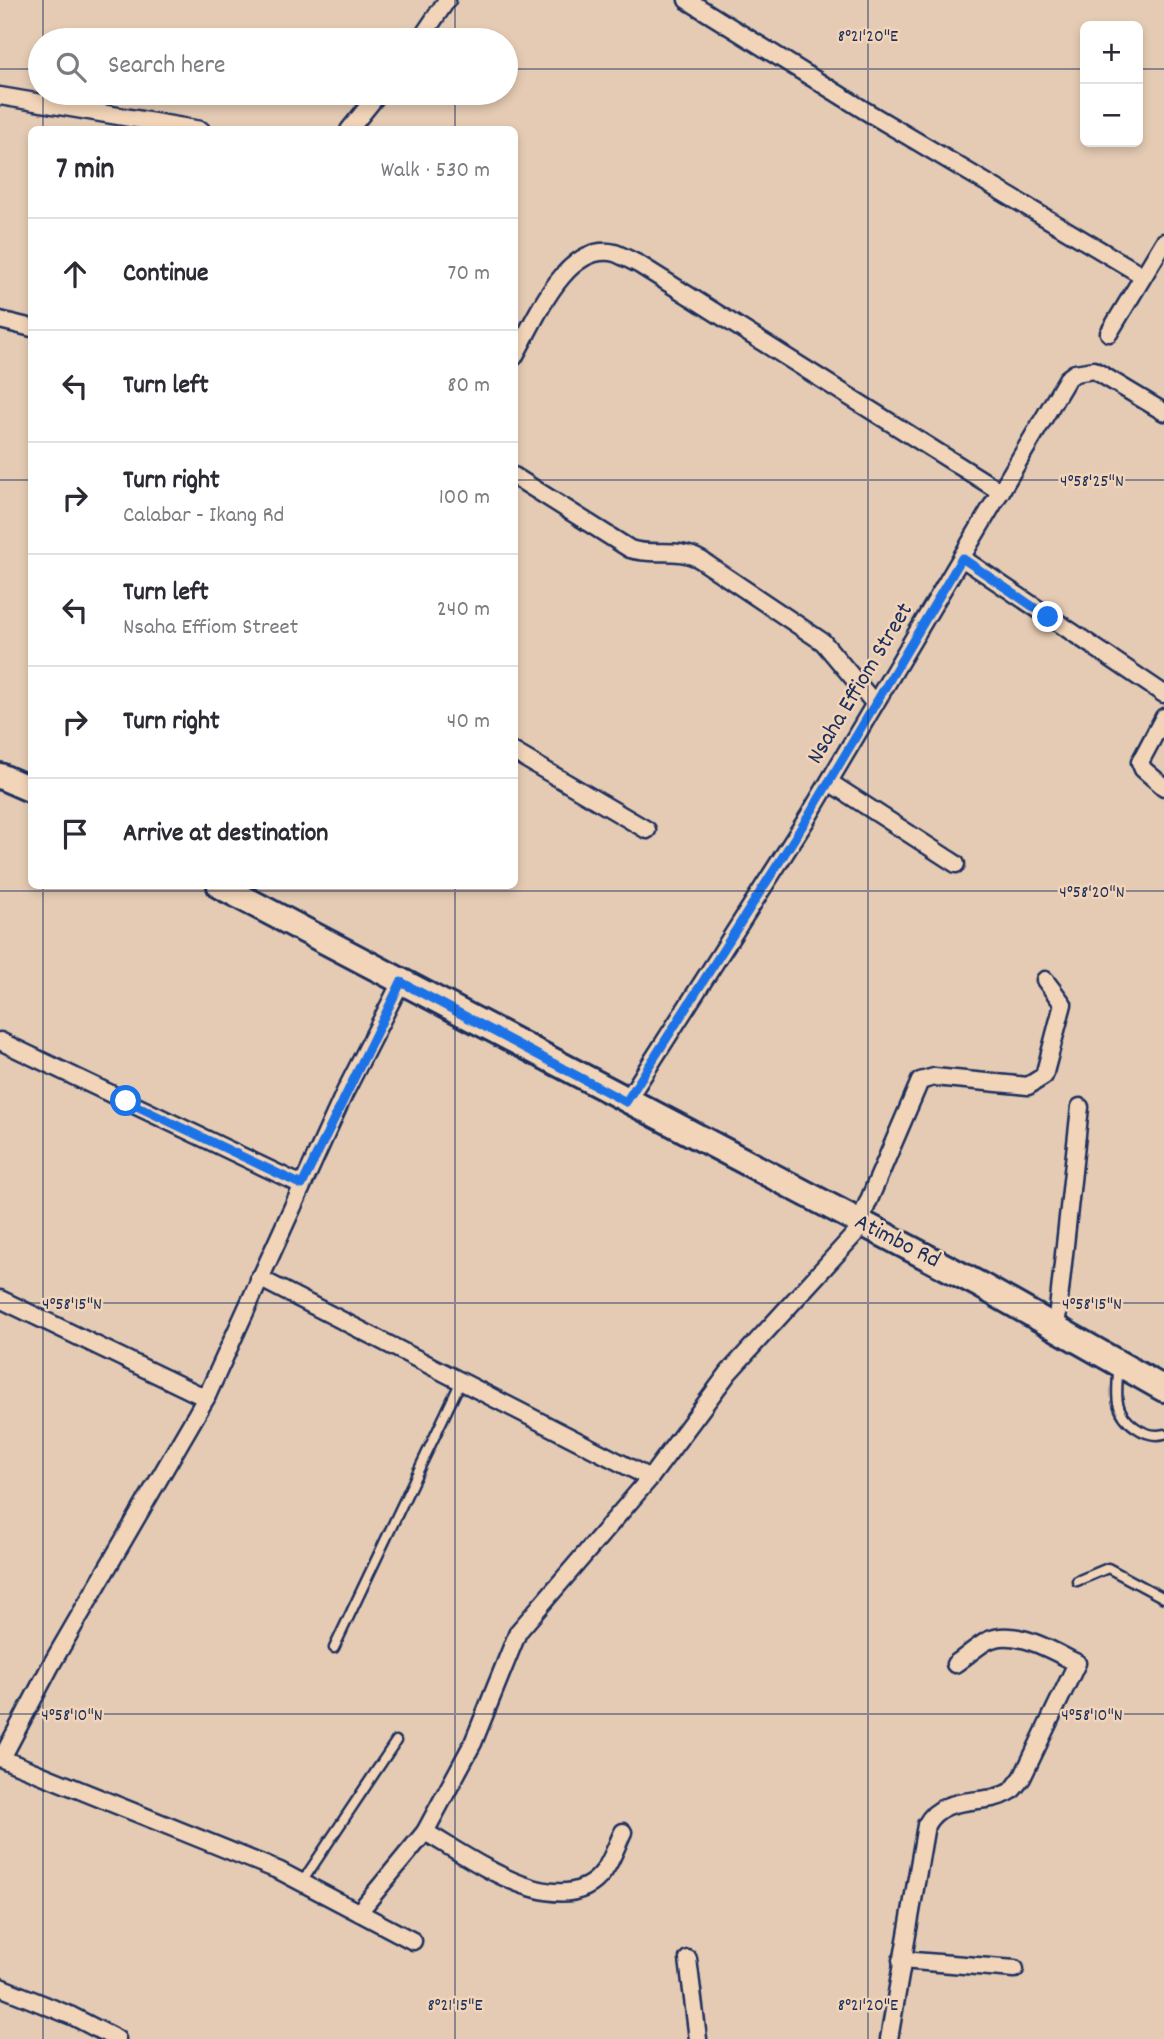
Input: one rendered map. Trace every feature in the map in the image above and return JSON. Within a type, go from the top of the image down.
[{"type":"main road","points":[[0,776],[28,788]]},
{"type":"main road","name":"Atimbo Rd","points":[[226,889],[861,1224],[1164,1389]]},
{"type":"street","points":[[429,28],[447,0]]},
{"type":"street","points":[[687,0],[876,117],[1142,275]]},
{"type":"street","points":[[0,96],[28,101]]},
{"type":"street","points":[[53,105],[177,126]]},
{"type":"street","points":[[352,126],[369,105]]},
{"type":"street","points":[[1109,333],[1164,242]]},
{"type":"street","points":[[518,350],[566,271],[591,255],[613,253],[640,265],[1001,492]]},
{"type":"street","points":[[0,320],[28,327]]},
{"type":"street","name":"Nsaha Effiom Street","points":[[626,1102],[829,782],[1067,379],[1075,373],[1094,370],[1164,412]]},
{"type":"street","points":[[518,479],[630,549],[687,552],[701,560],[823,642],[875,704]]},
{"type":"street","points":[[962,558],[1164,694]]},
{"type":"street","points":[[1164,718],[1140,762],[1143,769],[1164,787]]},
{"type":"street","points":[[518,753],[647,830]]},
{"type":"street","points":[[829,782],[956,864]]},
{"type":"street","points":[[359,1912],[425,1832],[473,1743],[518,1632],[650,1478],[729,1372],[861,1224],[920,1081],[934,1077],[1028,1086],[1044,1076],[1063,1004],[1045,980]]},
{"type":"street","points":[[401,982],[302,1185],[206,1398],[51,1665],[1,1758],[302,1882],[413,1941]]},
{"type":"street","points":[[0,1041],[302,1185]]},
{"type":"street","points":[[1056,1328],[1080,1107]]},
{"type":"street","points":[[259,1278],[650,1478]]},
{"type":"street","points":[[0,1299],[206,1398]]},
{"type":"street","points":[[889,2039],[926,1825],[933,1813],[944,1807],[1011,1791],[1022,1778],[1077,1663],[1028,1640],[1009,1638],[990,1640],[956,1664]]},
{"type":"street","points":[[425,1832],[528,1889],[558,1892],[575,1890],[604,1871],[623,1832]]},
{"type":"street","points":[[688,1959],[698,2039]]},
{"type":"street","points":[[901,1960],[1015,1969]]},
{"type":"street","points":[[0,1987],[72,2016],[117,2039]]},
{"type":"lane","points":[[1118,1363],[1118,1405],[1132,1426],[1155,1436],[1164,1434]]},
{"type":"lane","points":[[334,1648],[461,1381]]},
{"type":"lane","points":[[1077,1581],[1108,1569],[1164,1598]]},
{"type":"lane","points":[[302,1882],[396,1741]]},
{"type":"route","points":[[126,1101],[302,1185],[345,1091],[401,982],[626,1102],[808,817],[962,558],[1048,617]]}]
